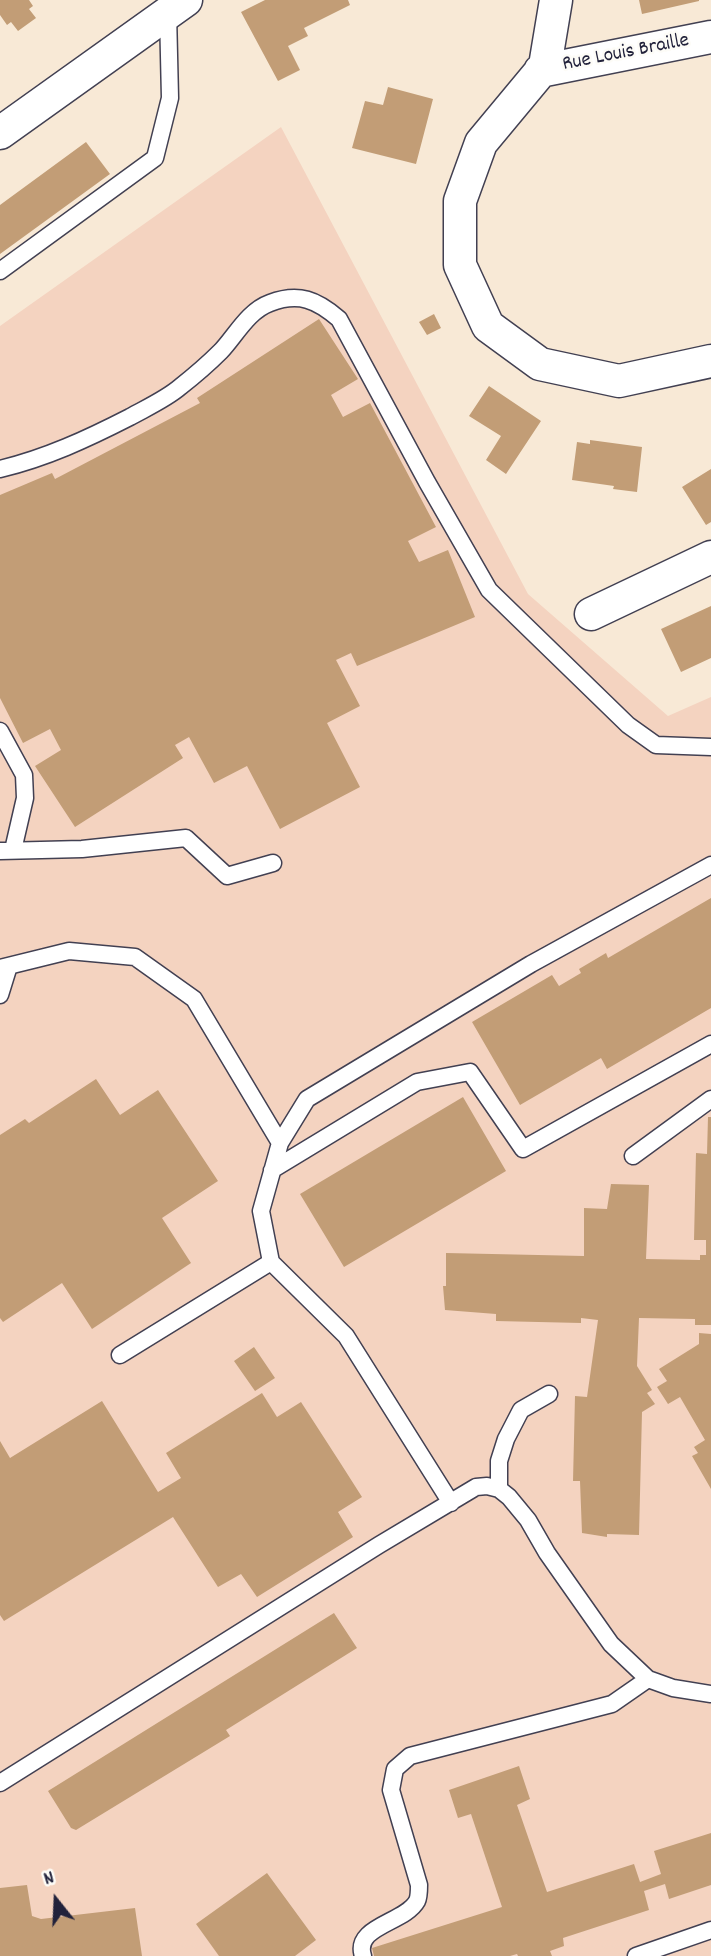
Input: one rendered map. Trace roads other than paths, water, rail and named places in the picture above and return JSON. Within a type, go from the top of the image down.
[{"type":"street","points":[[556,0],[545,65],[481,143],[460,201],[460,265],[488,326],[540,364],[619,381],[711,361]]},
{"type":"street","points":[[0,133],[177,6]]},
{"type":"street","name":"Rue Louis Braille","points":[[540,71],[711,37]]},
{"type":"street","points":[[591,614],[711,557]]},
{"type":"lane","points":[[0,271],[155,158],[170,98],[177,6]]},
{"type":"lane","points":[[0,469],[71,447],[166,397],[221,351],[252,315],[268,304],[285,299],[307,298],[321,304],[338,319],[489,590],[628,725],[656,745],[711,747]]},
{"type":"lane","points":[[0,731],[24,775],[25,798],[6,850],[82,849],[186,838],[227,876],[273,863]]},
{"type":"lane","points":[[451,1503],[346,1336],[271,1262],[261,1211],[280,1143],[307,1099],[531,964],[711,865]]},
{"type":"lane","points":[[0,995],[5,967],[69,951],[135,957],[194,999],[280,1143]]},
{"type":"lane","points":[[272,1170],[417,1082],[470,1072],[523,1149],[711,1044]]},
{"type":"lane","points":[[633,1156],[711,1099]]},
{"type":"lane","points":[[120,1355],[271,1262]]},
{"type":"lane","points":[[499,1489],[499,1461],[506,1439],[521,1410],[549,1394]]},
{"type":"lane","points":[[0,1783],[476,1487],[499,1489],[509,1497],[611,1644],[648,1679],[673,1688],[711,1694]]},
{"type":"lane","points":[[363,1956],[362,1942],[367,1935],[407,1911],[417,1902],[419,1894],[419,1885],[391,1790],[395,1769],[410,1756],[612,1704],[648,1679]]},
{"type":"lane","points":[[636,1956],[711,1930]]}]
